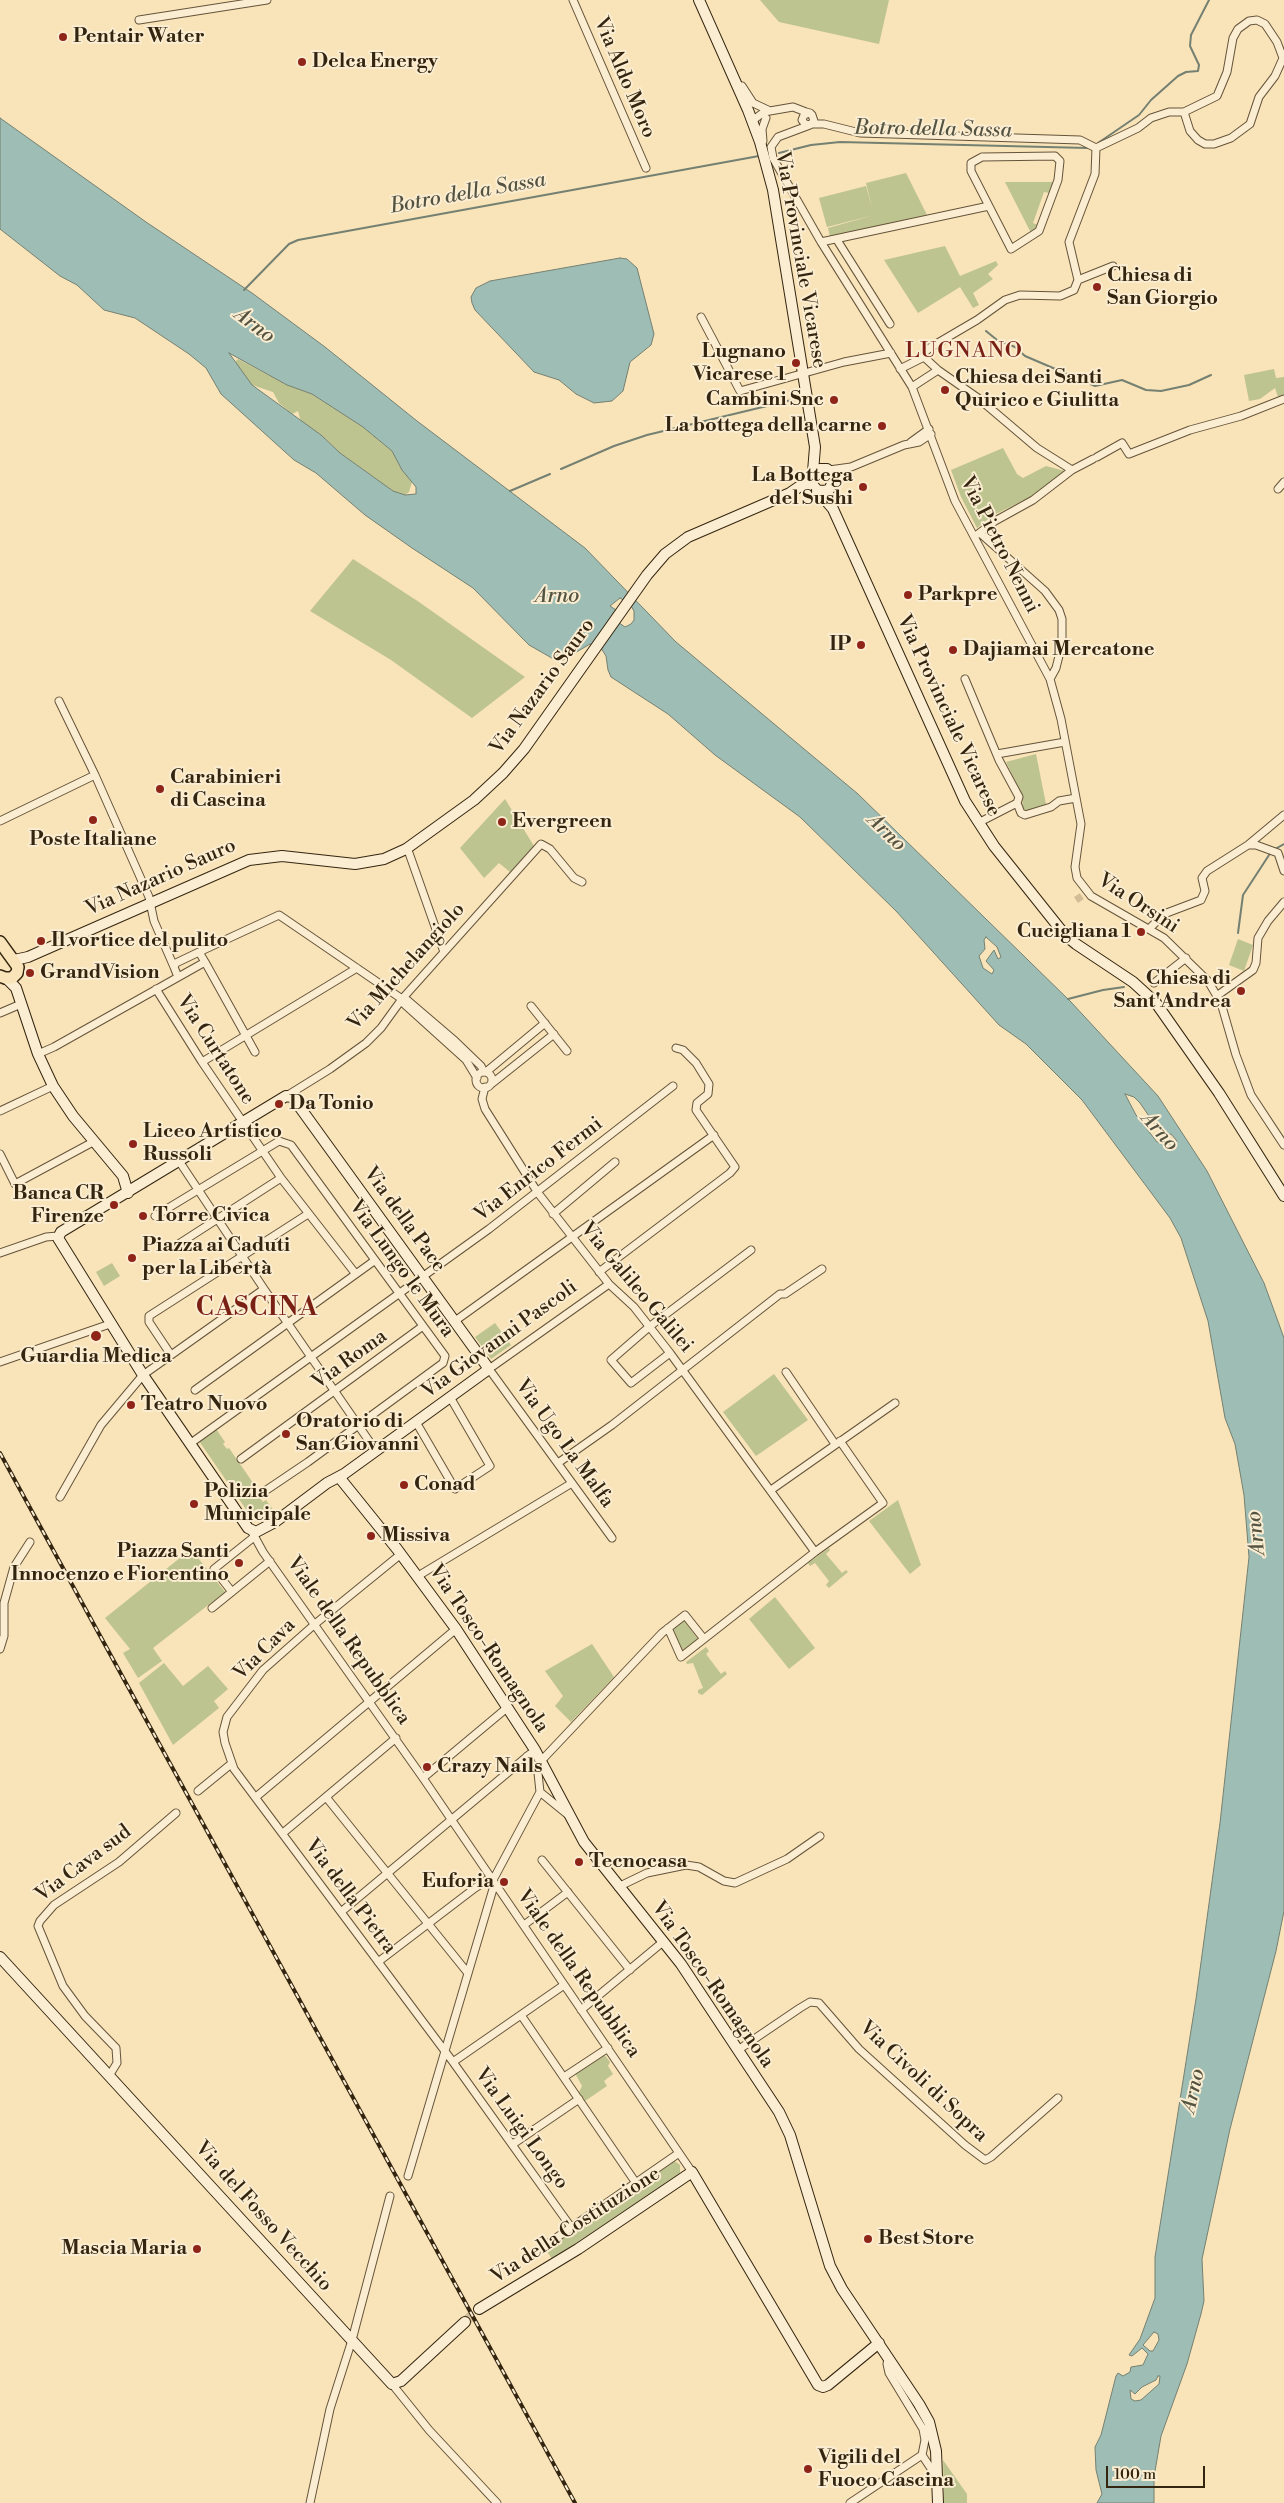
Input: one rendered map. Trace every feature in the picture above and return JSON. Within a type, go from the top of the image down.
[{"type":"main road","name":"Via Provinciale Vicarese","points":[[699,0],[752,121],[767,164],[773,190],[815,447],[813,476]]},
{"type":"main road","name":"Via Provinciale Vicarese","points":[[815,447],[828,470]]},
{"type":"main road","points":[[820,469],[828,470],[834,475],[833,485],[826,491],[817,490],[812,484],[813,476],[820,469]]},
{"type":"main road","name":"Via Nazario Sauro","points":[[9,971],[28,958],[232,866],[255,858],[289,856],[355,864],[378,861],[399,853],[463,809],[491,785],[524,749],[647,575],[665,554],[688,537],[790,493],[813,476]]},
{"type":"main road","name":"Via Provinciale Vicarese","points":[[833,485],[833,509]]},
{"type":"main road","name":"Via Provinciale Vicarese","points":[[817,490],[833,509],[965,801],[978,823],[1012,869],[1066,934],[1076,944],[1133,982],[1156,1003],[1219,1093],[1284,1196]]},
{"type":"main road","name":"Via Nazario Sauro","points":[[790,493],[817,490]]},
{"type":"main road","points":[[1,945],[0,961],[7,958],[9,971]]},
{"type":"main road","points":[[1,945],[38,1054],[53,1086],[93,1142],[122,1176],[128,1193]]},
{"type":"main road","name":"Via Michelangiolo","points":[[58,1236],[61,1232],[288,1095]]},
{"type":"main road","name":"Via della Pace","points":[[288,1095],[292,1097],[301,1109],[489,1369]]},
{"type":"main road","points":[[122,1176],[146,1182]]},
{"type":"main road","points":[[58,1236],[59,1242],[110,1324],[252,1534]]},
{"type":"main road","name":"Via Giovanni Pascoli","points":[[252,1534],[262,1531],[489,1369]]},
{"type":"main road","name":"Via Tosco-Romagnola","points":[[339,1477],[418,1576],[456,1629],[508,1707],[531,1753],[541,1761],[584,1842],[618,1887],[664,1941],[786,2124],[827,2259],[840,2284],[929,2422],[935,2444],[938,2503]]},
{"type":"main road","name":"Via del Fosso Vecchio","points":[[0,1957],[392,2384]]},
{"type":"main road","name":"Viale della Repubblica","points":[[692,2172],[818,2385],[823,2387],[828,2385],[879,2343]]},
{"type":"main road","name":"Via della Costituzione","points":[[479,2309],[584,2246],[692,2172]]},
{"type":"main road","points":[[392,2384],[398,2383],[465,2322]]},
{"type":"street","points":[[139,20],[267,0]]},
{"type":"street","name":"Via Aldo Moro","points":[[573,0],[646,168]]},
{"type":"street","points":[[1096,148],[1138,128],[1151,118],[1169,112],[1184,112],[1211,100],[1221,90],[1227,72],[1233,38],[1238,30],[1249,21],[1257,20],[1265,24],[1277,42],[1283,57],[1276,76],[1259,97],[1250,124],[1231,138],[1221,142],[1205,144],[1198,140],[1190,130],[1184,112]]},
{"type":"street","points":[[731,71],[753,104],[763,109],[797,109],[811,120],[860,133],[1080,140],[1096,148]]},
{"type":"street","points":[[752,121],[766,118],[783,109]]},
{"type":"street","points":[[797,109],[805,124],[811,120]]},
{"type":"street","points":[[752,121],[760,114],[770,110]]},
{"type":"street","points":[[766,118],[762,132],[767,164]]},
{"type":"street","points":[[798,129],[802,119]]},
{"type":"street","points":[[798,129],[811,120]]},
{"type":"street","name":"Via Pietro Nenni","points":[[798,129],[778,137],[772,144],[771,150],[776,164],[821,242],[912,387],[936,446],[955,501],[1050,679]]},
{"type":"street","points":[[900,369],[924,357],[925,352],[931,347],[977,320],[1005,300],[1020,295],[1060,296],[1073,291],[1078,280],[1069,242],[1095,174],[1096,148]]},
{"type":"street","points":[[1055,156],[1059,159],[1060,171],[1039,231],[1012,249],[989,206],[970,168],[974,160],[982,157],[1055,156]]},
{"type":"street","points":[[821,242],[989,206]]},
{"type":"street","points":[[836,240],[890,324]]},
{"type":"street","points":[[1078,280],[1113,266]]},
{"type":"street","points":[[701,317],[740,391],[844,362],[891,353]]},
{"type":"street","points":[[924,357],[938,370],[978,398],[1037,448],[1072,470]]},
{"type":"street","points":[[912,387],[938,370]]},
{"type":"street","points":[[973,536],[981,534],[995,521],[1033,500],[1072,470],[1122,443],[1129,454],[1174,435],[1213,422],[1241,416],[1273,402],[1284,400]]},
{"type":"street","points":[[919,442],[930,432]]},
{"type":"street","points":[[904,446],[930,432]]},
{"type":"street","points":[[828,470],[851,467],[919,442],[928,442],[936,446]]},
{"type":"street","points":[[833,485],[851,467]]},
{"type":"street","points":[[1278,489],[1284,482]]},
{"type":"street","points":[[981,534],[1045,591],[1059,610],[1062,619],[1062,644],[1056,668],[1050,679]]},
{"type":"street","points":[[965,679],[997,754],[1018,794],[1017,803],[1023,814],[1051,807],[1060,801],[1074,799]]},
{"type":"street","name":"Via Orsini","points":[[1050,679],[1065,742],[1074,799],[1081,824],[1076,874],[1086,893],[1150,928],[1200,971],[1218,995],[1249,1090],[1284,1145]]},
{"type":"street","points":[[59,701],[95,775],[151,902],[154,921],[178,977]]},
{"type":"street","points":[[997,754],[1065,742]]},
{"type":"street","points":[[0,821],[95,775]]},
{"type":"street","points":[[978,823],[1017,803]]},
{"type":"street","points":[[1150,928],[1164,914],[1201,900],[1205,891],[1202,878],[1207,871],[1248,845],[1284,815]]},
{"type":"street","name":"Via Michelangiolo","points":[[288,1095],[330,1069],[366,1042],[381,1028],[402,999],[541,844],[550,849],[574,878],[582,882]]},
{"type":"street","points":[[1248,845],[1272,851],[1281,856],[1284,871]]},
{"type":"street","points":[[409,854],[444,952]]},
{"type":"street","points":[[1218,995],[1253,970],[1256,964],[1258,938],[1268,921],[1284,902]]},
{"type":"street","points":[[174,967],[178,962],[279,915],[402,999],[404,1004],[466,1060],[479,1085],[488,1086],[554,1034]]},
{"type":"street","points":[[199,952],[255,1052]]},
{"type":"street","points":[[1154,983],[1186,958]]},
{"type":"street","points":[[38,1054],[54,1047],[205,962]]},
{"type":"street","points":[[202,1062],[357,968]]},
{"type":"street","name":"Via Curtatone","points":[[156,989],[262,1152],[355,1273]]},
{"type":"street","name":"Via Galileo Galilei","points":[[402,999],[408,1000],[455,1041],[491,1076],[482,1099],[485,1109],[538,1193],[599,1272],[634,1307],[670,1353],[815,1552]]},
{"type":"street","points":[[0,1013],[21,1004]]},
{"type":"street","points":[[532,1006],[568,1051]]},
{"type":"street","points":[[477,1078],[545,1023]]},
{"type":"street","points":[[455,1321],[714,1135],[696,1106],[708,1094],[709,1084],[696,1063],[683,1050],[676,1048]]},
{"type":"street","points":[[0,1111],[53,1086]]},
{"type":"street","name":"Via Enrico Fermi","points":[[191,1443],[538,1193],[673,1086]]},
{"type":"street","name":"Via Giovanni Pascoli","points":[[599,1272],[730,1173],[735,1167],[734,1164],[714,1135]]},
{"type":"street","name":"Via Lungo le Mura","points":[[155,1216],[280,1141],[290,1145],[445,1356],[443,1363],[266,1491]]},
{"type":"street","points":[[0,1154],[15,1184],[93,1142]]},
{"type":"street","points":[[179,1161],[197,1191],[286,1323],[376,1451]]},
{"type":"street","points":[[553,1214],[615,1162]]},
{"type":"street","points":[[174,1247],[281,1178]]},
{"type":"street","points":[[171,1355],[149,1322],[148,1317],[308,1214]]},
{"type":"street","points":[[0,1253],[46,1237],[58,1236]]},
{"type":"street","points":[[670,1353],[630,1383],[611,1360],[649,1327],[751,1250]]},
{"type":"street","points":[[194,1390],[374,1261]]},
{"type":"street","points":[[558,1463],[612,1425],[780,1294],[785,1294],[822,1269]]},
{"type":"street","name":"Via Giovanni Pascoli","points":[[489,1369],[609,1284]]},
{"type":"street","points":[[60,1497],[101,1425],[144,1375],[223,1317],[264,1290]]},
{"type":"street","points":[[0,1362],[110,1324]]},
{"type":"street","name":"Via Roma","points":[[241,1460],[423,1326]]},
{"type":"street","name":"Via Ugo La Malfa","points":[[489,1369],[612,1538]]},
{"type":"street","points":[[668,1628],[681,1657],[882,1502],[786,1372]]},
{"type":"street","points":[[416,1422],[455,1489],[490,1466],[450,1397]]},
{"type":"street","points":[[770,1490],[895,1403]]},
{"type":"street","points":[[418,1576],[572,1483]]},
{"type":"street","points":[[232,1592],[214,1569],[252,1534]]},
{"type":"street","name":"Viale della Repubblica","points":[[252,1534],[396,1738],[692,2172]]},
{"type":"street","points":[[0,1649],[4,1636],[4,1602],[14,1568],[30,1542]]},
{"type":"street","name":"Via Cava","points":[[231,1764],[223,1734],[227,1717],[263,1670],[315,1624],[401,1554]]},
{"type":"street","points":[[212,1608],[270,1561]]},
{"type":"street","points":[[541,1761],[668,1628],[685,1615],[704,1639]]},
{"type":"street","points":[[256,1797],[456,1629]]},
{"type":"street","points":[[423,1778],[508,1707]]},
{"type":"street","points":[[283,1833],[396,1738]]},
{"type":"street","points":[[341,1912],[531,1753],[538,1773],[540,1792],[493,1880],[492,1889],[408,2176]]},
{"type":"street","points":[[198,1791],[231,1764]]},
{"type":"street","name":"Via della Pietra","points":[[231,1764],[444,2049]]},
{"type":"street","points":[[540,1792],[570,1817]]},
{"type":"street","points":[[326,1797],[467,1972]]},
{"type":"street","name":"Via Cava sud","points":[[109,2076],[117,2063],[116,2048],[86,2016],[63,1986],[38,1926],[40,1920],[54,1905],[119,1862],[176,1813]]},
{"type":"street","points":[[618,1887],[647,1873],[686,1865],[699,1867],[724,1881],[735,1883],[787,1859],[820,1836]]},
{"type":"street","points":[[542,1860],[630,1970]]},
{"type":"street","points":[[378,1962],[427,1923],[487,1880],[493,1880]]},
{"type":"street","points":[[524,1926],[568,1892]]},
{"type":"street","points":[[581,2010],[664,1941]]},
{"type":"street","points":[[453,2062],[564,1985]]},
{"type":"street","name":"Via Civoli di Sopra","points":[[738,2050],[810,2002],[819,2003],[859,2049],[965,2146],[985,2160],[991,2157],[1058,2098]]},
{"type":"street","points":[[521,2015],[636,2183]]},
{"type":"street","points":[[434,2037],[450,2028]]},
{"type":"street","points":[[564,2077],[608,2048]]},
{"type":"street","name":"Via Luigi Longo","points":[[444,2049],[571,2227]]},
{"type":"street","points":[[513,2144],[579,2099]]},
{"type":"street","points":[[543,2247],[679,2153]]},
{"type":"street","points":[[310,2503],[330,2409],[352,2340],[390,2196]]},
{"type":"street","points":[[850,2503],[922,2455],[925,2440],[923,2429],[889,2373],[888,2358]]},
{"type":"street","name":"Via del Fosso Vecchio","points":[[392,2384],[429,2430],[497,2503]]},
{"type":"street","points":[[922,2455],[938,2478]]},
{"type":"green space","points":[[760,0],[889,0],[879,44],[779,22]]},
{"type":"green space","points":[[906,173],[927,215],[830,237],[828,228],[874,215],[827,227],[819,198],[866,186],[872,208],[866,183]]},
{"type":"green space","points":[[1005,182],[1053,182],[1049,193],[1044,192],[1033,223],[1038,225],[1031,233]]},
{"type":"green space","points":[[945,246],[960,276],[996,261],[998,265],[988,274],[993,279],[973,293],[979,305],[973,308],[960,287],[918,313],[884,260]]},
{"type":"green space","points":[[238,359],[287,385],[312,394],[363,427],[392,451],[402,470],[412,482],[409,492],[405,495],[393,491],[340,453],[321,435],[301,422],[298,411],[292,414],[279,403],[273,392],[252,385],[234,363]]},
{"type":"green space","points":[[1274,369],[1276,378],[1284,377],[1284,396],[1278,397],[1275,388],[1260,399],[1249,401],[1244,375]]},
{"type":"green space","points":[[1003,448],[1017,474],[1023,478],[1046,466],[1065,471],[1030,497],[992,516],[977,528],[961,497],[951,470]]},
{"type":"green space","points":[[353,559],[419,602],[525,677],[472,718],[391,660],[310,611]]},
{"type":"green space","points":[[1036,754],[1046,807],[1026,812],[1022,807],[1023,797],[1006,762]]},
{"type":"green space","name":"Evergreen","points":[[505,799],[534,846],[510,872],[499,863],[484,878],[460,848]]},
{"type":"green space","points":[[1238,939],[1253,945],[1244,971],[1229,965]]},
{"type":"green space","points":[[112,1263],[120,1276],[104,1286],[96,1272]]},
{"type":"green space","points":[[495,1323],[511,1345],[491,1359],[475,1337]]},
{"type":"green space","points":[[774,1374],[808,1420],[756,1456],[723,1412]]},
{"type":"green space","points":[[216,1429],[225,1442],[223,1444],[227,1449],[229,1448],[260,1493],[259,1497],[263,1502],[266,1500],[274,1511],[262,1521],[252,1518],[199,1441]]},
{"type":"green space","points":[[898,1500],[921,1565],[910,1574],[869,1521]]},
{"type":"green space","points":[[829,1548],[830,1550],[826,1554],[842,1573],[846,1570],[848,1572],[829,1588],[826,1585],[829,1581],[815,1563],[810,1566],[808,1563]]},
{"type":"green space","points":[[191,1549],[225,1592],[153,1648],[162,1661],[138,1678],[123,1653],[130,1649],[105,1618]]},
{"type":"green space","points":[[775,1597],[815,1648],[789,1669],[749,1619]]},
{"type":"green space","points":[[684,1621],[699,1640],[685,1651],[681,1650],[673,1629]]},
{"type":"green space","points":[[592,1644],[614,1677],[571,1722],[555,1706],[563,1696],[545,1671]]},
{"type":"green space","points":[[706,1647],[709,1651],[706,1654],[721,1674],[725,1671],[727,1674],[702,1695],[698,1693],[698,1690],[703,1688],[693,1663],[687,1664],[686,1662]]},
{"type":"green space","points":[[164,1663],[183,1686],[208,1666],[228,1689],[214,1701],[219,1708],[173,1745],[139,1683]]},
{"type":"green space","points":[[603,2053],[610,2062],[608,2066],[613,2074],[604,2081],[607,2086],[585,2101],[579,2092],[582,2086],[576,2075],[570,2075]]},
{"type":"green space","points":[[673,2160],[680,2165],[680,2173],[552,2259],[546,2250]]},
{"type":"green space","points":[[943,2460],[967,2494],[967,2503],[944,2503]]},
{"type":"water","name":"Arno","points":[[0,118],[146,222],[252,293],[325,347],[417,421],[585,548],[676,642],[858,794],[1071,1002],[1158,1096],[1207,1171],[1264,1283],[1284,1338],[1284,1911],[1276,1951],[1230,2129],[1202,2259],[1204,2301],[1201,2314],[1187,2364],[1161,2436],[1154,2477],[1154,2503],[1097,2503],[1102,2494],[1096,2470],[1095,2447],[1101,2435],[1116,2376],[1118,2373],[1123,2376],[1130,2372],[1131,2367],[1143,2365],[1148,2354],[1142,2348],[1132,2356],[1129,2355],[1140,2339],[1155,2298],[1155,2257],[1196,1999],[1220,1823],[1249,1557],[1244,1495],[1235,1444],[1225,1418],[1208,1321],[1181,1238],[1170,1218],[1082,1100],[1026,1044],[999,1025],[896,911],[800,817],[715,755],[668,714],[611,677],[606,656],[601,648],[590,644],[563,660],[557,661],[529,645],[473,588],[365,515],[316,473],[294,460],[221,394],[206,368],[189,354],[135,318],[104,310],[77,285],[60,276],[0,229]],"holes":[[[229,353],[287,385],[312,394],[363,427],[392,451],[402,470],[416,487],[416,494],[405,495],[393,491],[252,385]],[[620,598],[630,604],[634,611],[634,620],[625,627],[615,620],[612,615],[616,610],[610,606]],[[986,937],[997,947],[1001,957],[998,959],[994,950],[986,961],[994,970],[992,974],[983,968],[979,956],[985,949],[984,940]],[[1125,1094],[1134,1097],[1140,1103],[1160,1132],[1164,1135],[1171,1134],[1177,1141],[1157,1142],[1136,1115]],[[1154,2332],[1158,2334],[1159,2340],[1153,2351],[1150,2351],[1143,2345]],[[1160,2376],[1159,2384],[1141,2400],[1135,2401],[1131,2399],[1130,2390],[1135,2394],[1142,2387],[1156,2380]]]},
{"type":"water","points":[[620,258],[627,259],[637,268],[654,334],[651,345],[630,362],[623,391],[612,401],[594,403],[576,394],[559,380],[534,372],[475,310],[472,303],[471,297],[476,288],[490,281]]},
{"type":"waterway","name":"Botro della Sassa","points":[[1098,143],[1139,115],[1151,100],[1178,76],[1186,72],[1198,71],[1199,65],[1190,46],[1191,35],[1209,0]]},
{"type":"waterway","name":"Botro della Sassa","points":[[779,153],[811,145],[840,142],[1088,148]]},
{"type":"waterway","name":"Botro della Sassa","points":[[244,290],[289,244],[298,240],[759,156]]},
{"type":"waterway","points":[[986,331],[997,340],[1015,347],[1025,356],[1095,386],[1122,380],[1146,390],[1161,391],[1189,385],[1211,375]]},
{"type":"waterway","points":[[561,469],[614,446],[647,435],[800,398]]},
{"type":"waterway","points":[[510,491],[550,474]]},
{"type":"waterway","points":[[1275,849],[1284,844]]},
{"type":"waterway","points":[[1238,933],[1243,895],[1271,852]]},
{"type":"waterway","points":[[1068,999],[1124,987]]},
{"type":"tunnel","points":[[1076,900],[1085,894]]},
{"type":"tunnel","points":[[465,2322],[479,2309]]},
{"type":"railway","points":[[0,1453],[575,2503]]},
{"type":"place","name":"Pentair Water","points":[[63,37]]},
{"type":"place","name":"Delca Energy","points":[[302,62]]},
{"type":"place","name":"Chiesa di San Giorgio","points":[[1097,287]]},
{"type":"place","name":"Lugnano Vicarese 1","points":[[796,363]]},
{"type":"place","name":"Chiesa dei Santi Quirico e Giulitta","points":[[945,390]]},
{"type":"place","name":"Cambini Snc","points":[[834,400]]},
{"type":"place","name":"La bottega della carne","points":[[882,426]]},
{"type":"place","name":"La Bottega del Sushi","points":[[863,487]]},
{"type":"place","name":"Parkpre","points":[[908,595]]},
{"type":"place","name":"IP","points":[[861,645]]},
{"type":"place","name":"Dajiamai Mercatone","points":[[953,650]]},
{"type":"place","name":"Carabinieri di Cascina","points":[[160,789]]},
{"type":"place","name":"Poste Italiane","points":[[93,820]]},
{"type":"place","name":"Evergreen","points":[[502,822]]},
{"type":"place","name":"Cucigliana 1","points":[[1141,932]]},
{"type":"place","name":"Il vortice del pulito","points":[[41,941]]},
{"type":"place","name":"GrandVision","points":[[30,973]]},
{"type":"place","name":"Chiesa di Sant'Andrea","points":[[1241,991]]},
{"type":"place","name":"Da Tonio","points":[[279,1104]]},
{"type":"place","name":"Liceo Artistico Russoli","points":[[133,1144]]},
{"type":"place","name":"Banca CR Firenze","points":[[114,1205]]},
{"type":"place","name":"Torre Civica","points":[[143,1216]]},
{"type":"place","name":"Piazza ai Caduti per la Libertà","points":[[132,1258]]},
{"type":"place","name":"Guardia Medica","points":[[96,1336]]},
{"type":"place","name":"Teatro Nuovo","points":[[131,1405]]},
{"type":"place","name":"Oratorio di San Giovanni","points":[[286,1434]]},
{"type":"place","name":"Conad","points":[[404,1485]]},
{"type":"place","name":"Polizia Municipale","points":[[194,1504]]},
{"type":"place","name":"Missiva","points":[[371,1536]]},
{"type":"place","name":"Piazza Santi Innocenzo e Fiorentino","points":[[239,1563]]},
{"type":"place","name":"Crazy Nails","points":[[427,1767]]},
{"type":"place","name":"Tecnocasa","points":[[579,1862]]},
{"type":"place","name":"Euforia","points":[[504,1882]]},
{"type":"place","name":"Best Store","points":[[868,2239]]},
{"type":"place","name":"Mascia Maria","points":[[197,2249]]},
{"type":"place","name":"Vigili del Fuoco Cascina","points":[[808,2469]]},
{"type":"district","name":"LUGNANO","points":[[964,352]]},
{"type":"district","name":"CASCINA","points":[[257,1309]]}]
